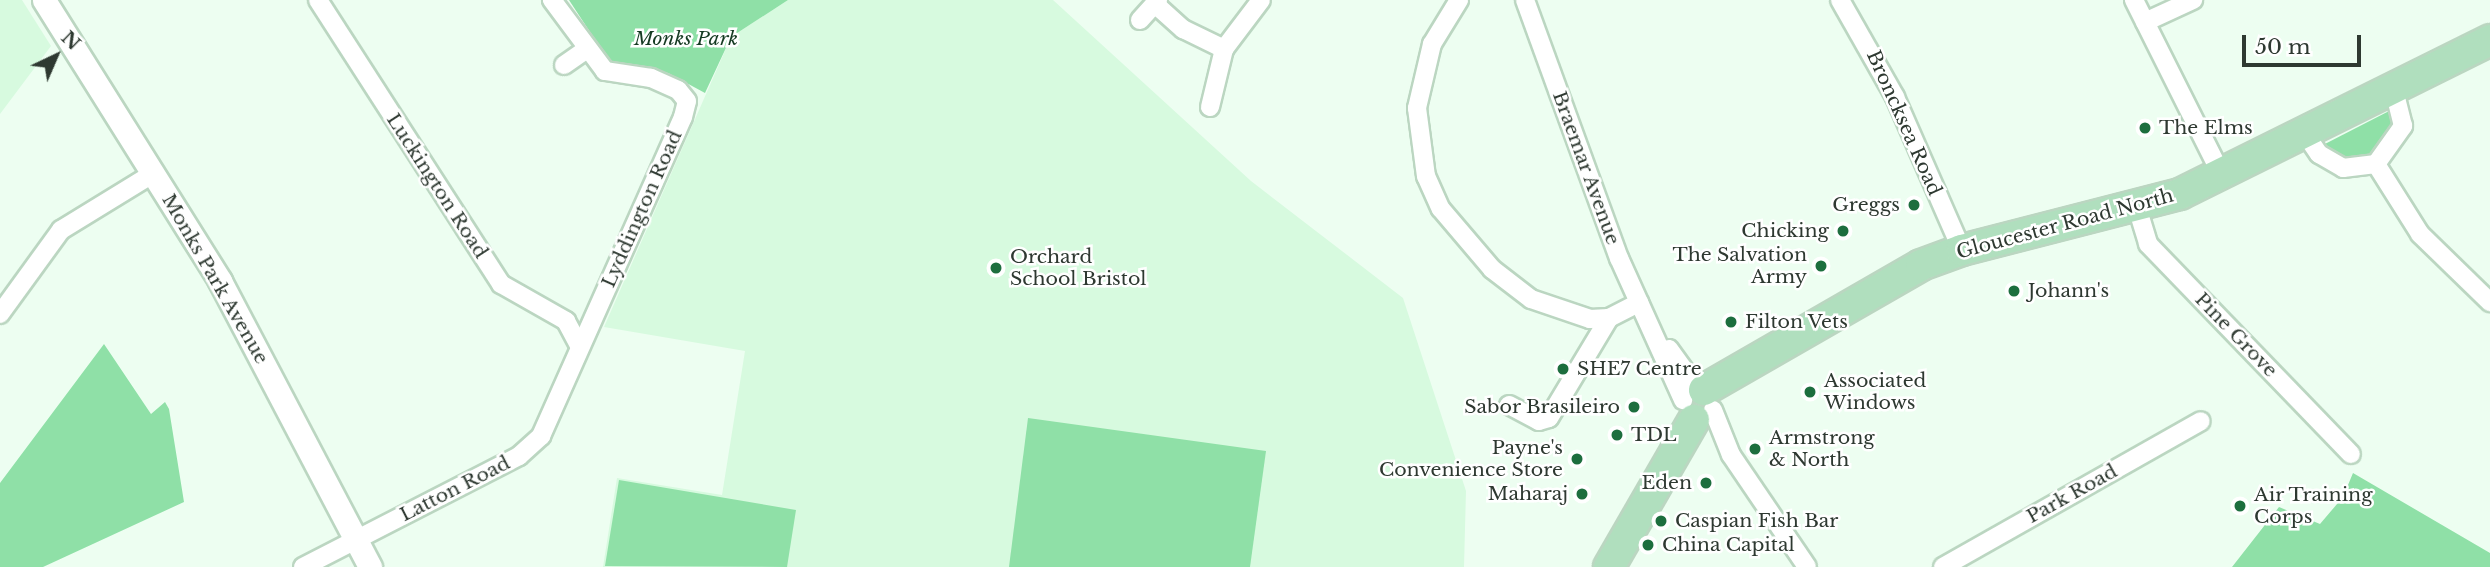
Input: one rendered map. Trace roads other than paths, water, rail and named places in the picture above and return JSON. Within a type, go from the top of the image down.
[{"type":"main road","name":"Gloucester Road North","points":[[1699,405],[1759,355],[1795,339],[1889,282],[1962,250],[2137,207],[2222,176],[2490,41]]},
{"type":"main road","points":[[1609,567],[1699,405]]},
{"type":"street","name":"Monks Park Avenue","points":[[44,0],[220,281],[370,567]]},
{"type":"street","name":"Luckington Road","points":[[318,0],[501,284],[566,321],[579,345]]},
{"type":"street","name":"Lyddington Road","points":[[546,427],[579,345],[687,101],[678,90],[651,78],[606,71],[552,0]]},
{"type":"street","points":[[1210,107],[1224,49],[1261,0]]},
{"type":"street","points":[[1459,0],[1432,44],[1421,79],[1418,141],[1431,187],[1463,240],[1492,270],[1531,299],[1590,319],[1609,318],[1639,303]]},
{"type":"street","name":"Braemar Avenue","points":[[1525,0],[1639,303],[1654,334],[1807,567]]},
{"type":"street","name":"Broncksea Road","points":[[1840,0],[1895,97],[1962,250]]},
{"type":"street","points":[[2134,0],[2222,176]]},
{"type":"street","points":[[2145,22],[2193,0]]},
{"type":"street","points":[[1140,20],[1157,2],[1183,29],[1224,49]]},
{"type":"street","points":[[564,65],[587,49]]},
{"type":"street","points":[[2306,135],[2319,154],[2343,168],[2376,164],[2403,126],[2394,91]]},
{"type":"street","points":[[2376,164],[2420,234],[2490,302]]},
{"type":"street","points":[[0,314],[61,230],[154,173]]},
{"type":"street","name":"Pine Grove","points":[[2137,207],[2148,244],[2351,454]]},
{"type":"street","points":[[1509,405],[1539,421],[1549,418],[1609,318]]},
{"type":"street","name":"Park Road","points":[[1943,567],[2201,421]]},
{"type":"street","name":"Latton Road","points":[[303,567],[519,456],[546,427]]},
{"type":"place","name":"The Elms","points":[[2145,128]]},
{"type":"place","name":"Greggs","points":[[1914,205]]},
{"type":"place","name":"Chicking","points":[[1843,231]]},
{"type":"place","name":"The Salvation Army","points":[[1821,266]]},
{"type":"place","name":"Orchard School Bristol","points":[[996,268]]},
{"type":"place","name":"Johann's","points":[[2014,291]]},
{"type":"place","name":"Filton Vets","points":[[1731,322]]},
{"type":"place","name":"SHE7 Centre","points":[[1563,369]]},
{"type":"place","name":"Associated Windows","points":[[1810,392]]},
{"type":"place","name":"Sabor Brasileiro","points":[[1634,407]]},
{"type":"place","name":"TDL","points":[[1617,435]]},
{"type":"place","name":"Armstrong & North","points":[[1755,449]]},
{"type":"place","name":"Payne's Convenience Store","points":[[1577,459]]},
{"type":"place","name":"Eden","points":[[1706,483]]},
{"type":"place","name":"Maharaj","points":[[1582,494]]},
{"type":"place","name":"Air Training Corps","points":[[2240,506]]},
{"type":"place","name":"Caspian Fish Bar","points":[[1661,521]]},
{"type":"place","name":"China Capital","points":[[1648,545]]},
{"type":"park label","name":"Monks Park","points":[[686,39]]}]
